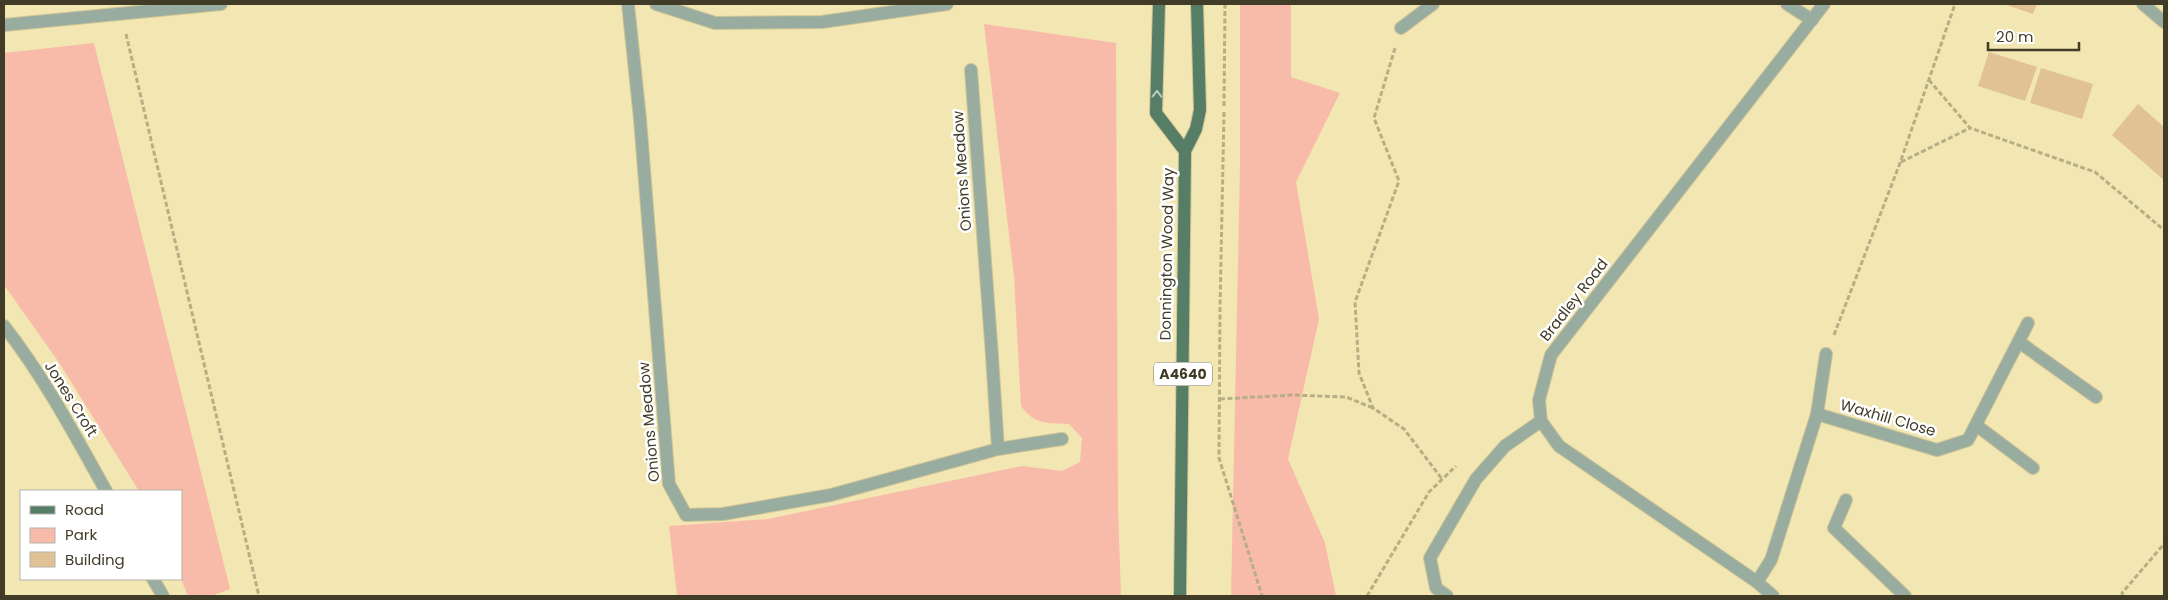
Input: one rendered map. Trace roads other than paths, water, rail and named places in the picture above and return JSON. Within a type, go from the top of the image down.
[{"type":"main road","name":"Donnington Wood Way","points":[[1159,4],[1156,112],[1185,151]]},
{"type":"main road","name":"Donnington Wood Way","points":[[1180,596],[1185,151],[1196,129],[1200,110],[1197,4]]},
{"type":"street","points":[[4,25],[220,4]]},
{"type":"street","name":"Onions Meadow","points":[[628,4],[640,119],[669,484],[686,515],[723,514],[831,496],[998,449],[1062,439]]},
{"type":"street","points":[[656,4],[715,23],[822,22],[947,4]]},
{"type":"street","points":[[1400,28],[1433,4]]},
{"type":"street","points":[[1787,4],[1812,20]]},
{"type":"street","name":"Bradley Road","points":[[1541,421],[1539,400],[1552,355],[1824,4]]},
{"type":"street","points":[[2143,4],[2164,22]]},
{"type":"street","name":"Onions Meadow","points":[[971,70],[998,449]]},
{"type":"street","name":"Waxhill Close","points":[[1817,414],[1937,450],[1968,440],[2028,322]]},
{"type":"street","name":"Jones Croft","points":[[4,326],[66,419],[105,490]]},
{"type":"street","points":[[2019,342],[2096,397]]},
{"type":"street","name":"Waxhill Close","points":[[1757,582],[1770,560],[1817,414],[1826,354]]},
{"type":"street","points":[[1447,596],[1436,588],[1430,558],[1476,479],[1505,446],[1541,421],[1559,446],[1757,582],[1773,596]]},
{"type":"street","points":[[1976,425],[2033,468]]},
{"type":"street","points":[[1846,500],[1834,528],[1905,596]]},
{"type":"street","points":[[154,580],[163,596]]}]
